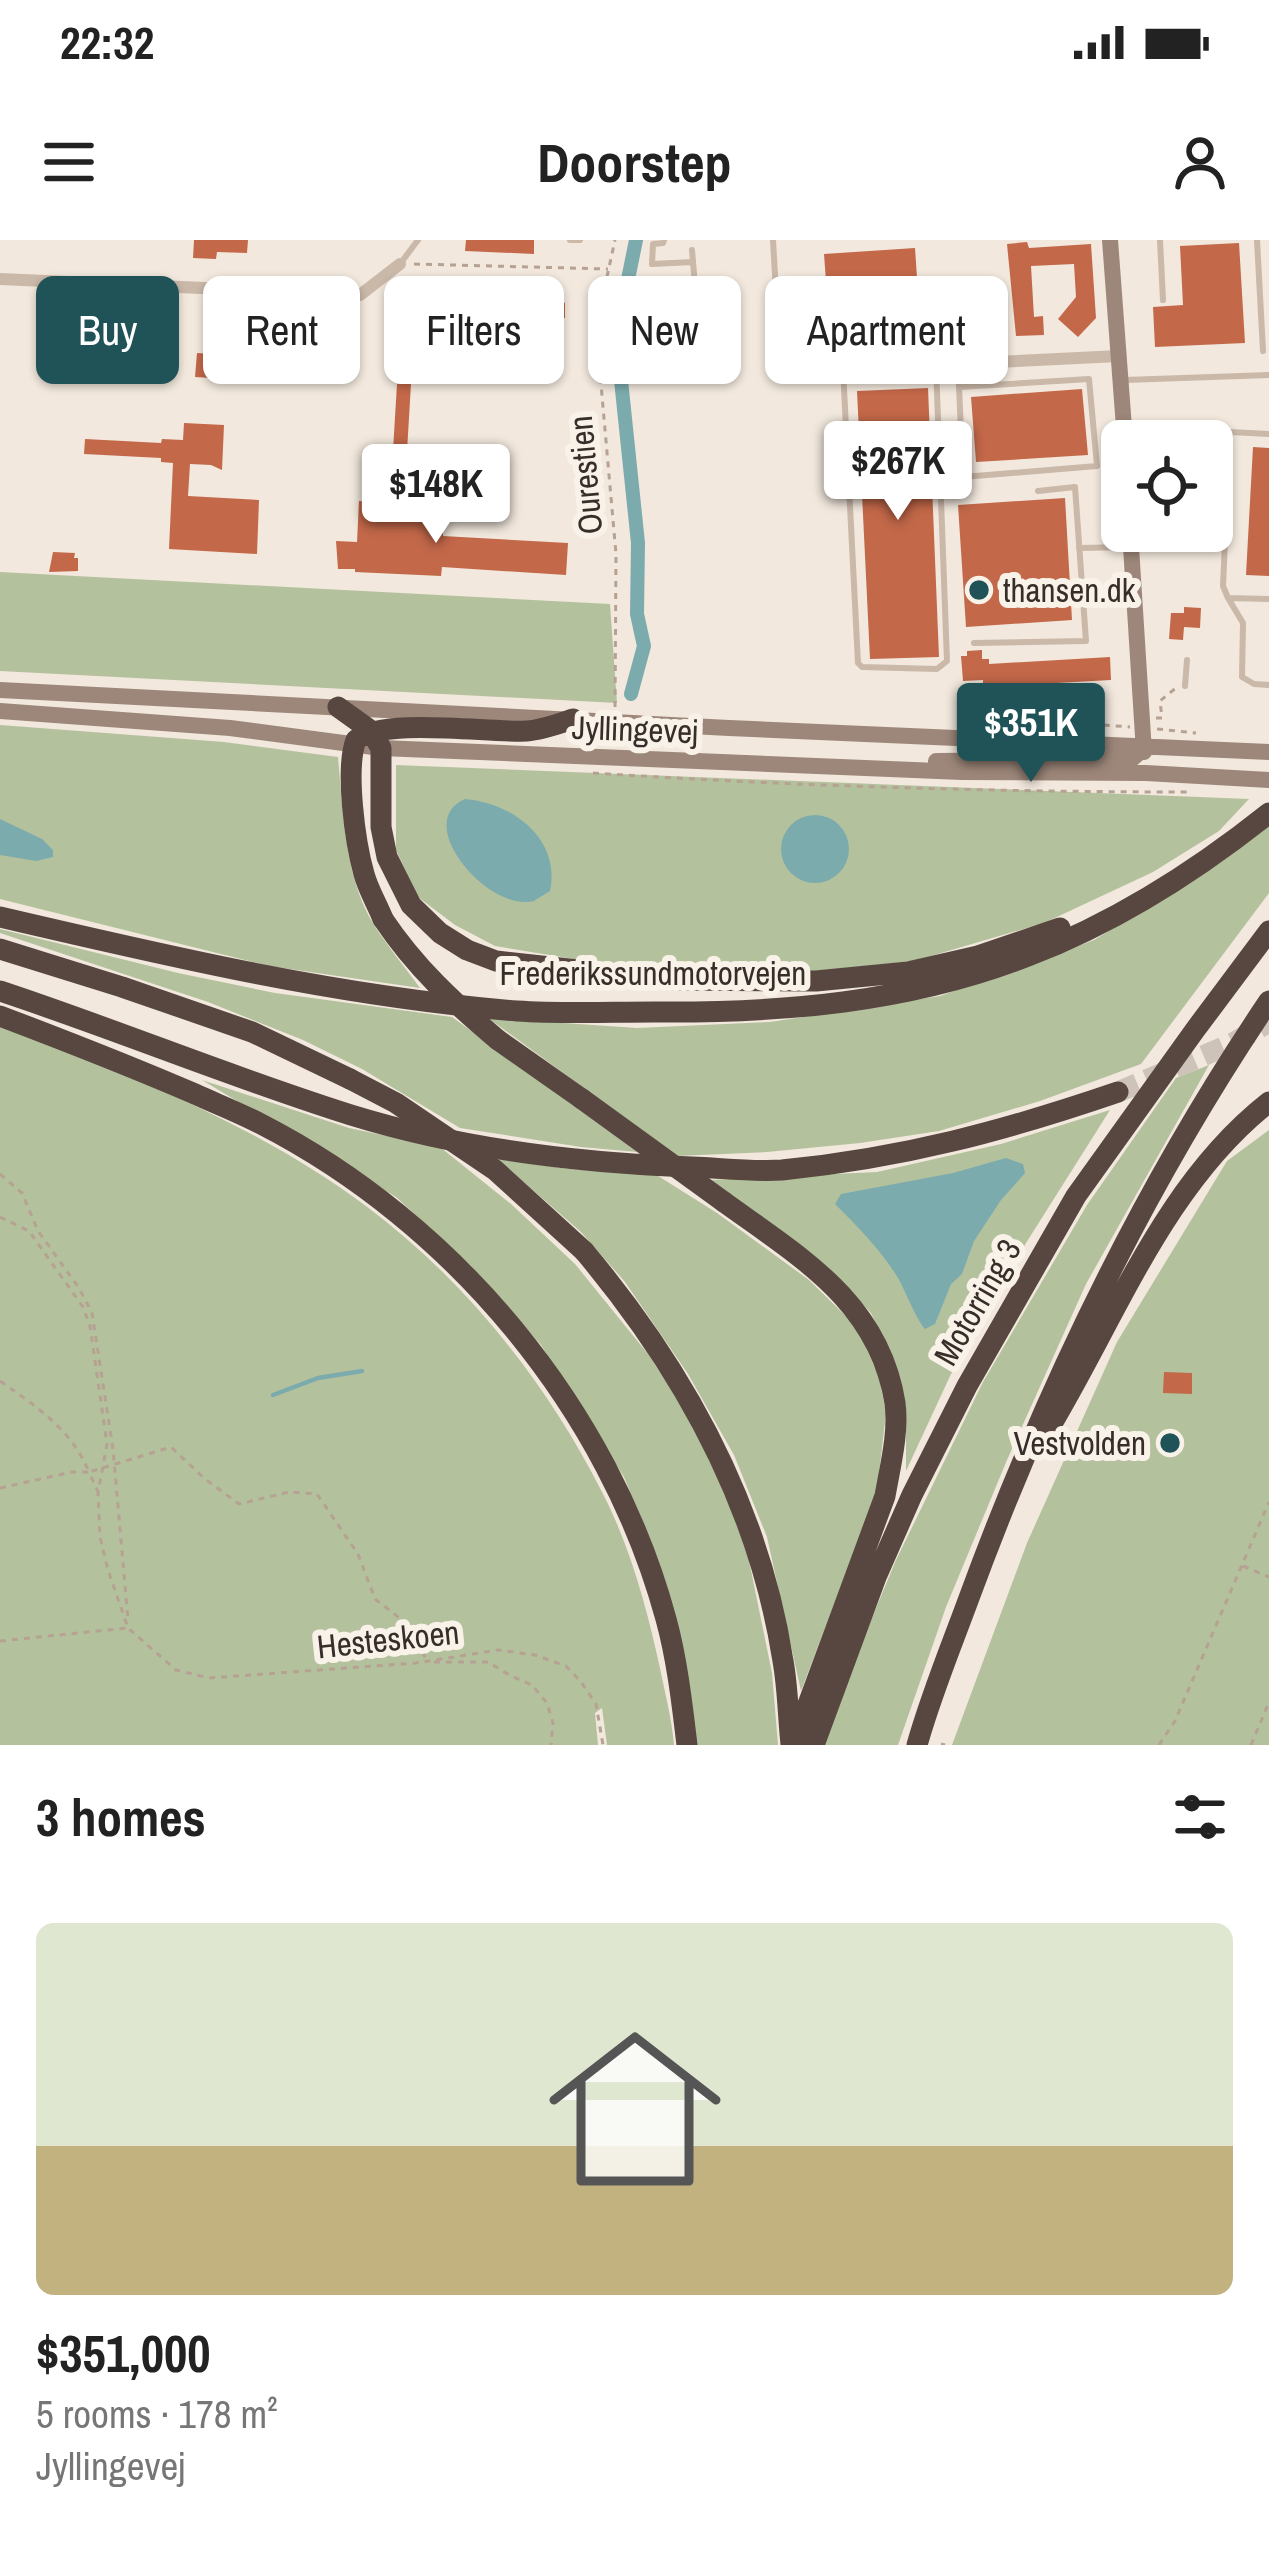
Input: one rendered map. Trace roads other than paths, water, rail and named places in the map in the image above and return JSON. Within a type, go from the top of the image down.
[{"type":"highway","points":[[338,707],[368,741],[387,857],[411,905],[440,933],[496,961],[670,980],[739,982],[908,972],[1048,933],[1183,877]]},
{"type":"highway","points":[[368,741],[410,728],[531,731],[573,719]]},
{"type":"highway","points":[[368,741],[353,818],[364,876],[403,950],[427,978],[498,1040],[817,1270],[863,1319],[881,1357],[895,1405],[885,1496],[792,1745]]},
{"type":"highway","name":"Frederikssundmotorvejen","points":[[0,917],[210,966],[372,994],[520,1011],[791,1009],[875,998],[1026,957],[1133,908],[1269,813]]},
{"type":"highway","name":"Motorring 3","points":[[814,1745],[876,1577],[967,1386],[1076,1196],[1269,931]]},
{"type":"highway","points":[[0,950],[252,1032],[350,1079],[396,1103],[495,1170],[584,1251],[655,1343],[704,1423],[731,1480],[754,1539],[783,1661],[792,1745]]},
{"type":"highway","points":[[0,992],[356,1117],[484,1147],[616,1164],[776,1170],[866,1160],[946,1145],[1118,1092]]},
{"type":"highway","points":[[916,1745],[1004,1504],[1066,1362],[1134,1226],[1269,1001]]},
{"type":"highway","points":[[0,1016],[262,1124],[396,1212],[472,1281],[536,1356],[611,1479],[643,1549],[667,1622],[687,1745]]},
{"type":"highway","points":[[1004,1504],[1190,1184],[1239,1126],[1269,1102]]},
{"type":"street","points":[[1110,240],[1124,420]]},
{"type":"street","points":[[0,279],[360,296],[400,264]]},
{"type":"street","points":[[1008,362],[1119,356]]},
{"type":"street","points":[[1132,552],[1146,773]]},
{"type":"street","name":"Jyllingevej","points":[[0,690],[1269,752]]},
{"type":"street","name":"Jyllingevej","points":[[0,711],[368,741],[878,769],[1269,780]]},
{"type":"street","points":[[878,769],[926,761],[1132,759],[1143,745]]},
{"type":"lane","points":[[400,264],[418,240]]},
{"type":"lane","points":[[570,240],[580,240]]},
{"type":"lane","points":[[664,240],[652,244],[652,264],[694,262]]},
{"type":"lane","points":[[772,240],[774,276]]},
{"type":"lane","points":[[1160,240],[1163,300]]},
{"type":"lane","points":[[1257,240],[1264,351]]},
{"type":"lane","points":[[692,250],[695,276]]},
{"type":"lane","points":[[1121,380],[1269,375]]},
{"type":"lane","points":[[959,384],[959,387],[963,477],[1097,466],[1089,379],[959,387]]},
{"type":"lane","points":[[844,384],[858,663],[862,667],[937,669],[947,661],[937,384]]},
{"type":"lane","points":[[1233,432],[1269,434]]},
{"type":"lane","points":[[974,643],[1086,641],[1075,487],[1038,491]]},
{"type":"lane","points":[[1079,548],[1101,544]]},
{"type":"lane","points":[[1225,552],[1223,586],[1243,623],[1242,677],[1269,685]]},
{"type":"lane","points":[[1228,598],[1269,599]]},
{"type":"lane","points":[[1185,686],[1187,660]]},
{"type":"water","points":[[465,799],[500,808],[530,827],[548,855],[550,891],[534,901],[516,901],[496,893],[462,863],[447,826],[451,810]]},
{"type":"water","points":[[815,815],[839,825],[849,849],[839,873],[815,883],[791,873],[781,849],[791,825]]},
{"type":"water","points":[[0,819],[42,839],[53,850],[53,857],[36,861],[0,855]]},
{"type":"water","points":[[1006,1158],[1023,1164],[1025,1173],[974,1241],[935,1324],[925,1329],[891,1268],[835,1204],[841,1194]]},
{"type":"waterway","points":[[631,694],[644,646],[637,614],[638,543],[619,361],[622,309],[636,240]]},
{"type":"waterway","points":[[273,1395],[318,1378],[362,1371]]},
{"type":"tunnel","points":[[1118,1092],[1233,1043],[1269,1022]]},
{"type":"place","name":"thansen.dk","points":[[979,590]]},
{"type":"place","name":"Vestvolden","points":[[1170,1443]]}]
